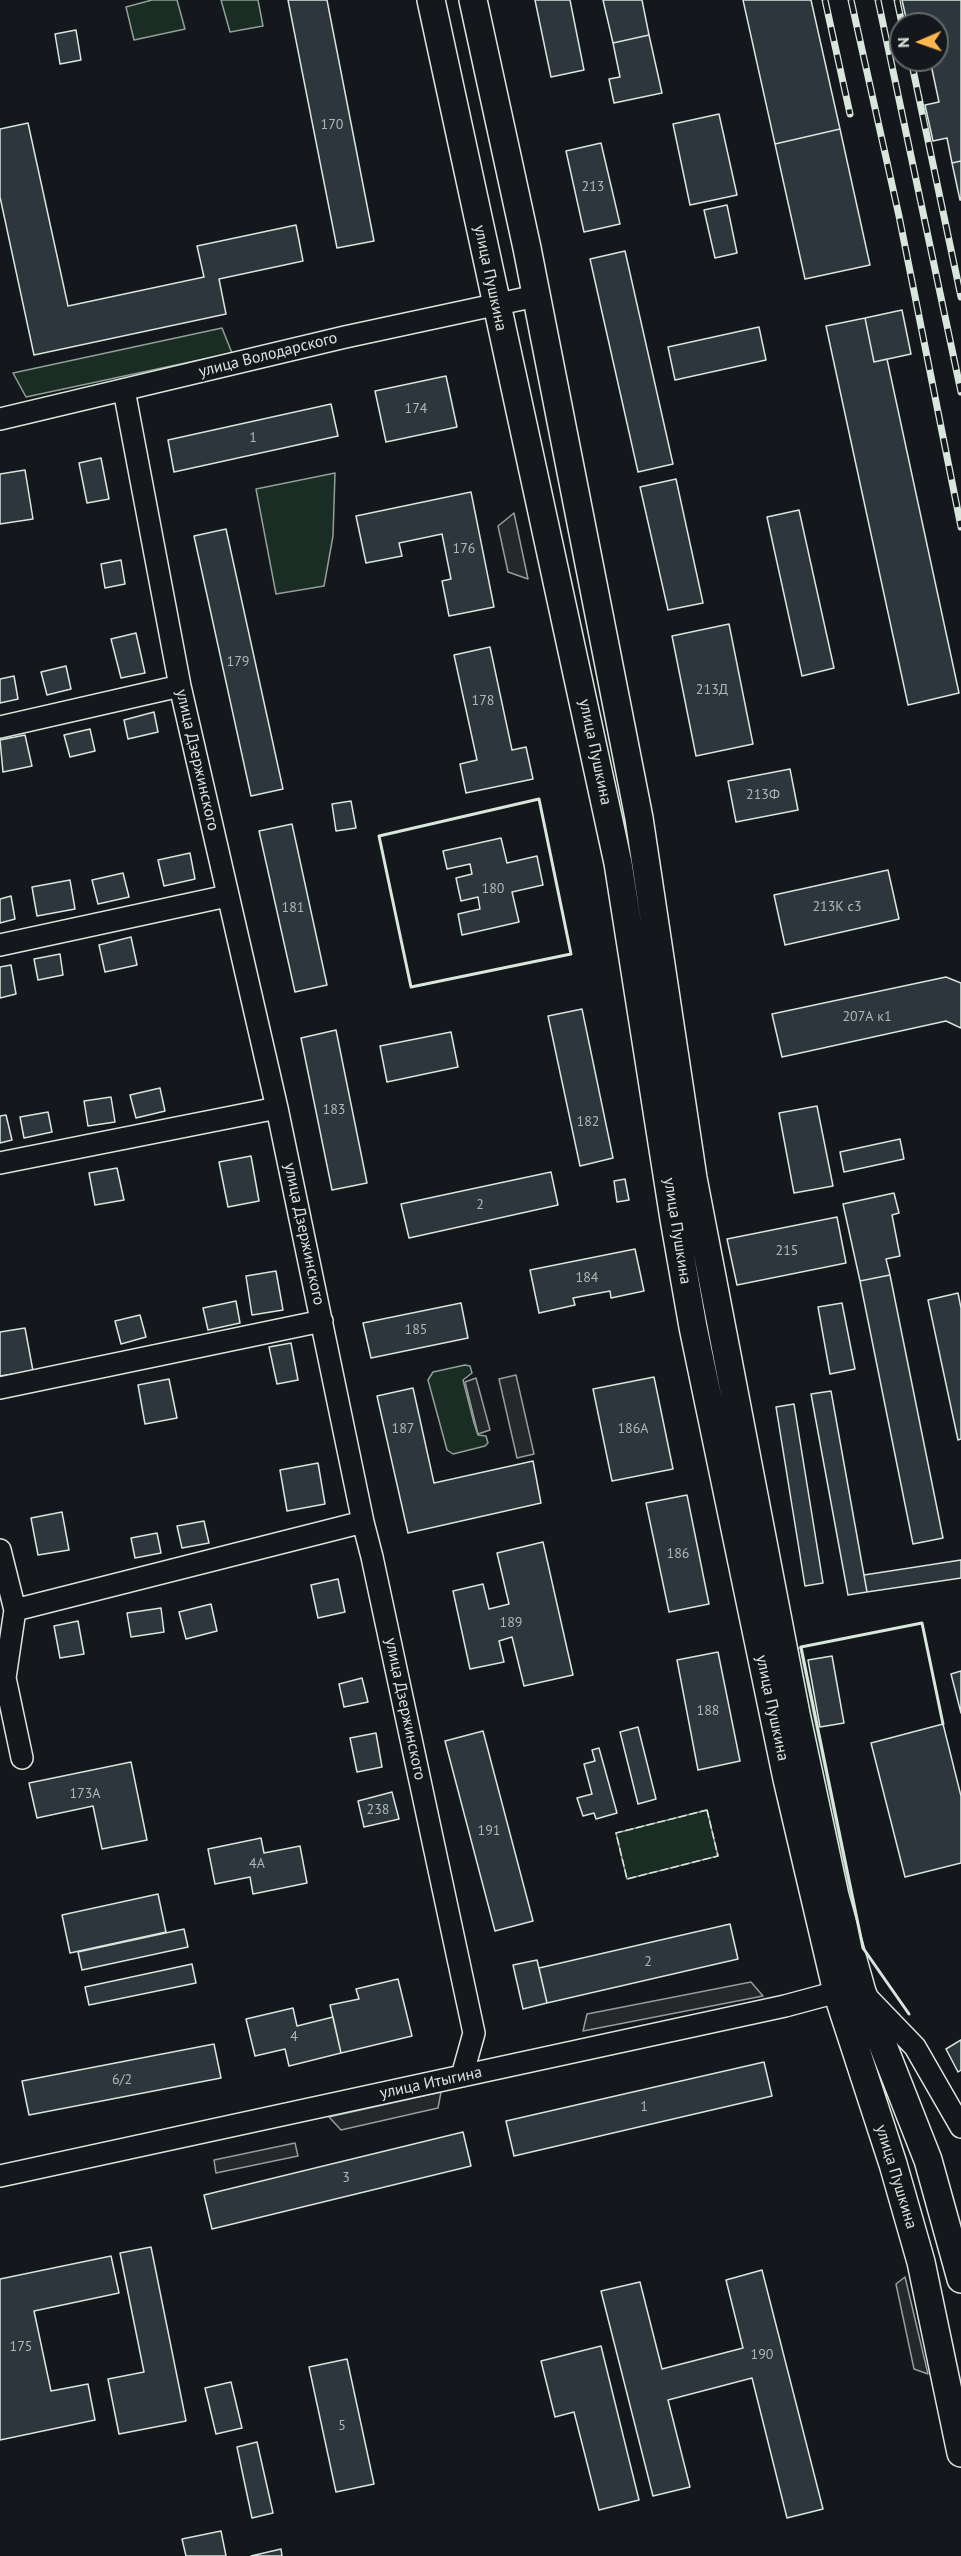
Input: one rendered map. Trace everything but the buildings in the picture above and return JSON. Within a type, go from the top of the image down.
[{"type":"main road","name":"улица Пушкина","points":[[431,0],[618,863],[693,1327],[787,1779],[850,1992],[893,2163],[921,2262],[961,2453]]},
{"type":"main road","name":"улица Пушкина","points":[[473,0],[536,296],[639,818],[682,1114],[716,1307],[835,1896],[850,1992],[928,2160],[961,2279]]},
{"type":"street","name":"улица Володарского","points":[[0,419],[345,337],[536,296]]},
{"type":"street","name":"улица Дзержинского","points":[[124,390],[180,686],[277,1108],[363,1522],[474,2033],[462,2076]]},
{"type":"street","points":[[0,727],[180,686]]},
{"type":"street","points":[[0,945],[227,896]]},
{"type":"street","points":[[0,1163],[277,1108]]},
{"type":"street","points":[[0,1388],[322,1321]]},
{"type":"street","points":[[15,1610],[363,1522]]},
{"type":"street","points":[[0,1550],[15,1610],[5,1678],[22,1758]]},
{"type":"street","name":"улица Итыгина","points":[[0,2176],[850,1992]]},
{"type":"street","points":[[850,1992],[915,2047],[961,2127]]},
{"type":"green space","points":[[152,0],[177,0],[185,29],[134,40],[126,7]]},
{"type":"green space","points":[[221,0],[258,0],[263,26],[230,32]]},
{"type":"green space","points":[[222,328],[232,353],[26,397],[13,373]]},
{"type":"green space","points":[[335,473],[333,536],[324,586],[276,594],[256,489]]},
{"type":"green space","points":[[470,1366],[472,1373],[463,1380],[474,1423],[478,1435],[486,1436],[488,1443],[485,1446],[453,1454],[447,1450],[428,1380],[433,1372]]},
{"type":"green space","points":[[800,1647],[861,1946],[856,1935],[797,1650]]},
{"type":"green space","points":[[707,1810],[718,1856],[627,1879],[616,1833]]},
{"type":"shaded area","points":[[514,513],[528,579],[508,572],[498,526]]},
{"type":"shaded area","points":[[516,1375],[534,1454],[517,1458],[499,1379]]},
{"type":"shaded area","points":[[476,1378],[490,1430],[478,1434],[465,1382]]},
{"type":"shaded area","points":[[751,1982],[763,1996],[583,2031],[587,2014]]},
{"type":"shaded area","points":[[441,2092],[438,2108],[341,2130],[329,2117]]},
{"type":"shaded area","points":[[295,2143],[298,2156],[216,2173],[214,2160]]},
{"type":"shaded area","points":[[905,2277],[928,2374],[914,2369],[896,2284]]},
{"type":"railway","points":[[825,0],[850,114]]},
{"type":"railway","points":[[851,0],[899,216],[961,527]]},
{"type":"railway","points":[[878,0],[961,392]]},
{"type":"railway","points":[[897,0],[900,12]]},
{"type":"railway","points":[[914,72],[961,297]]},
{"type":"fence","points":[[707,1810],[718,1856],[627,1879],[616,1833],[707,1810]]},
{"type":"wall","points":[[539,799],[571,954],[411,987],[379,836],[539,799]]},
{"type":"wall","points":[[909,2014],[863,1948],[801,1647],[922,1623],[943,1724]]}]
